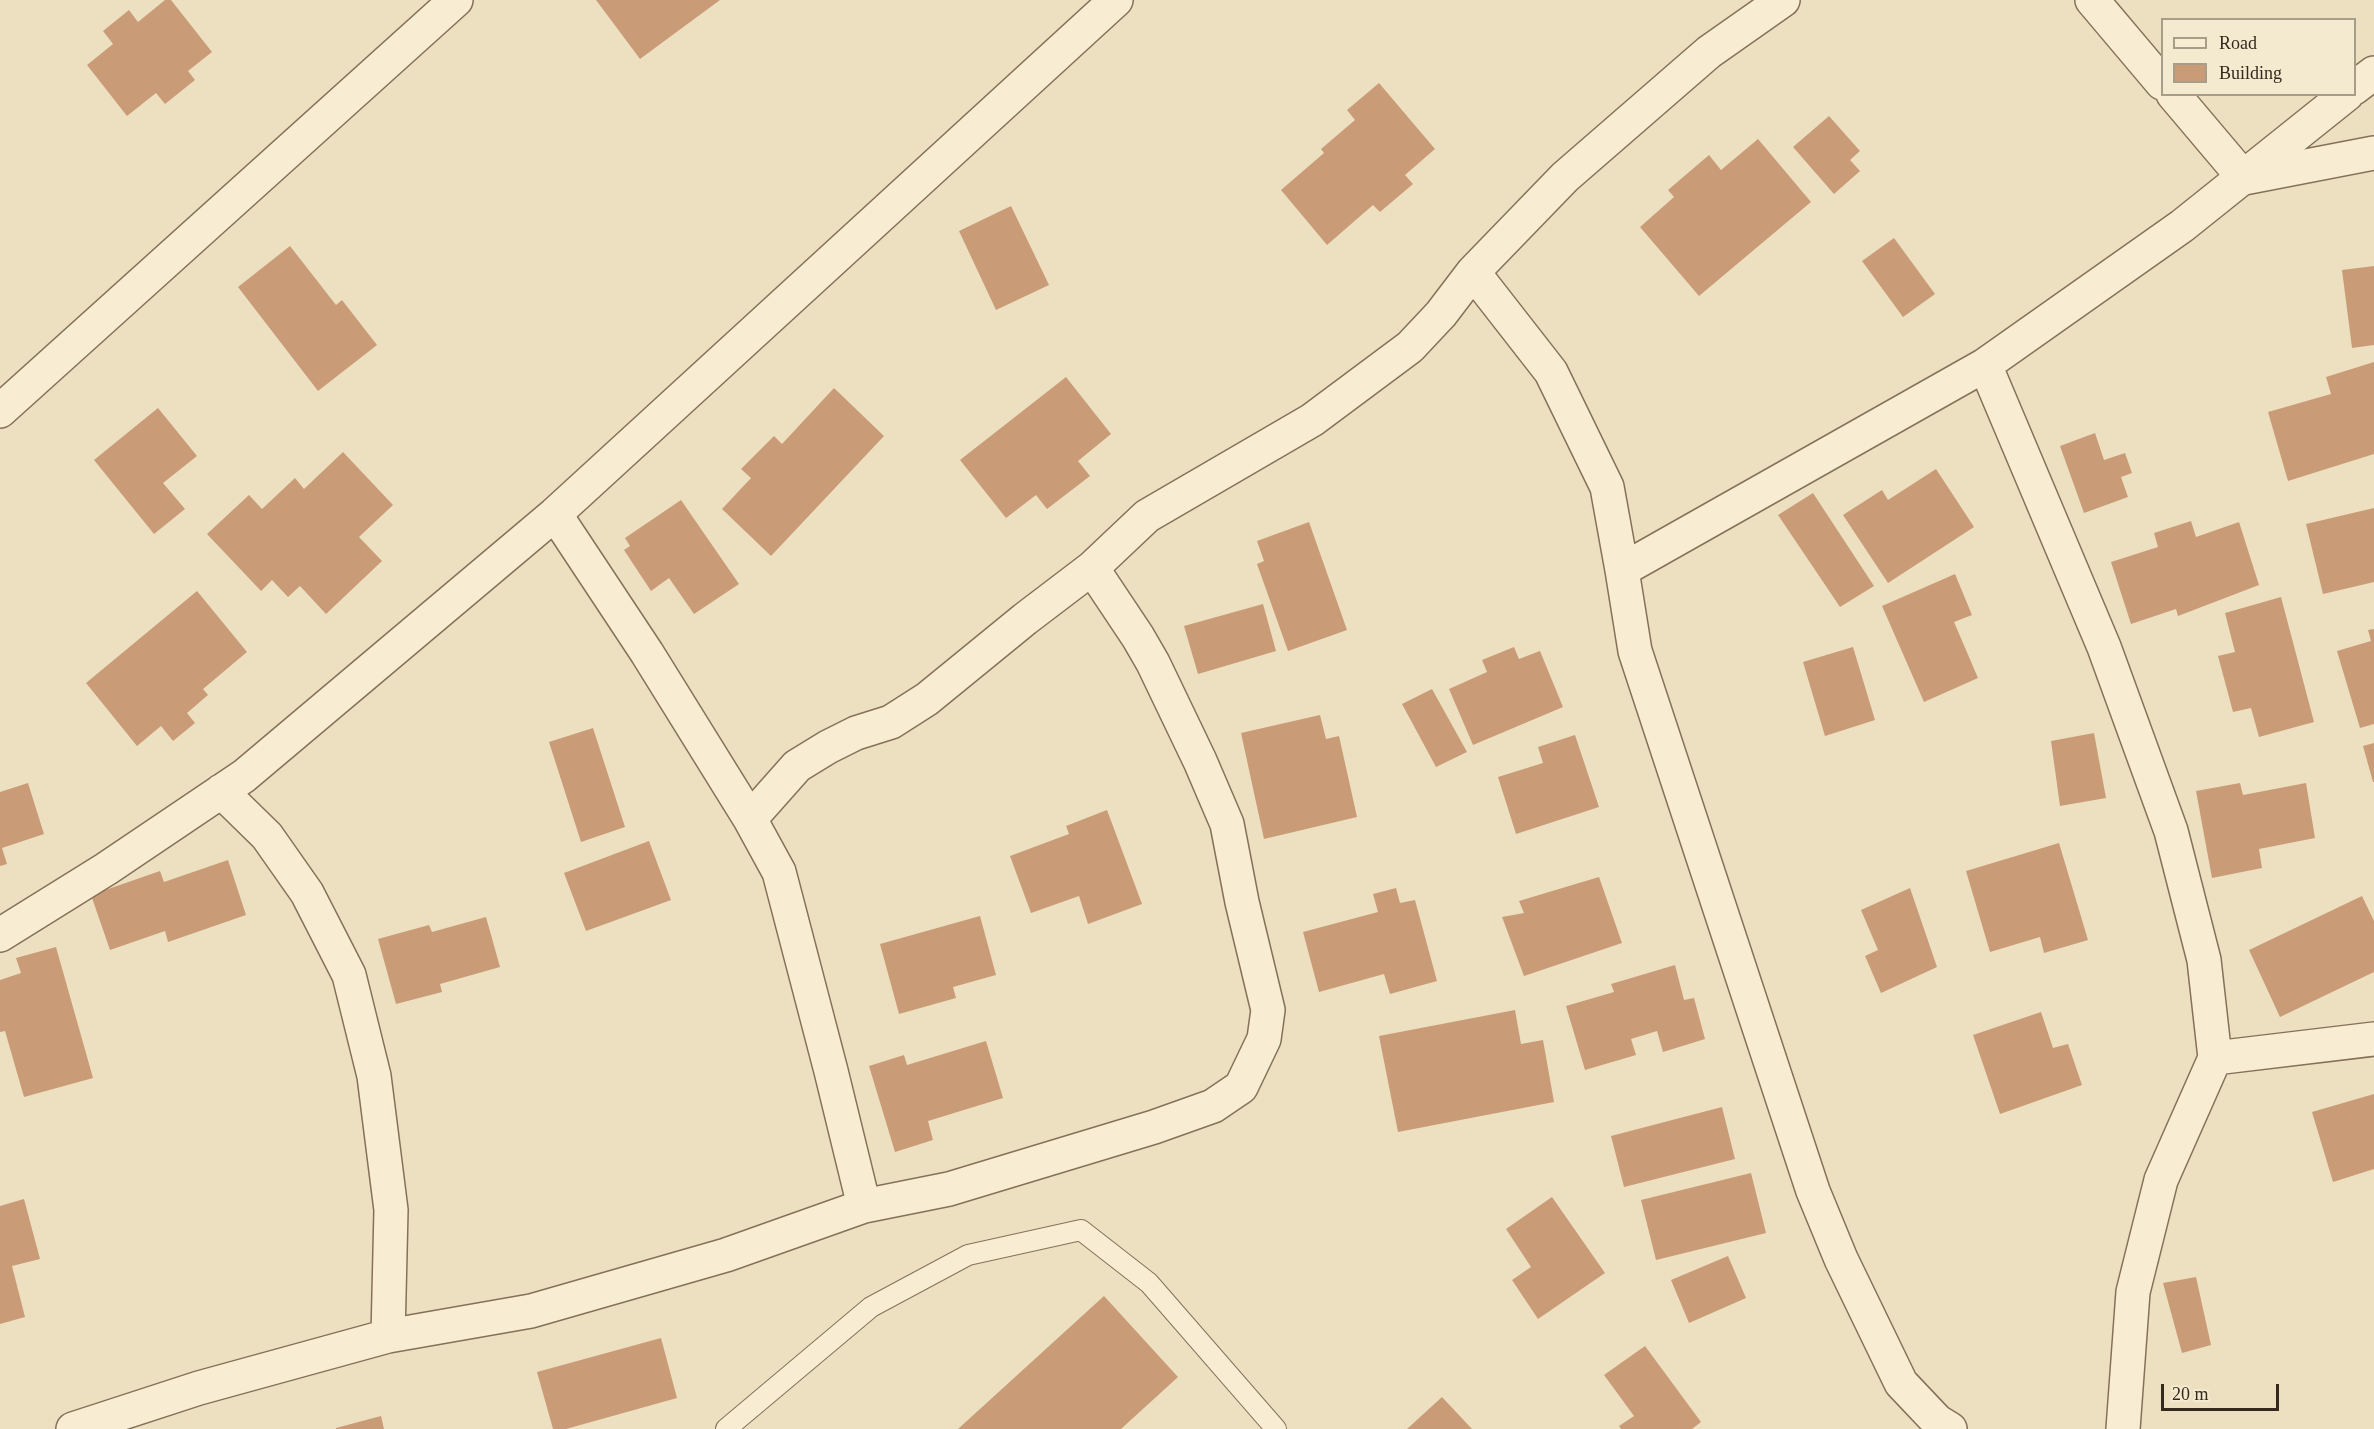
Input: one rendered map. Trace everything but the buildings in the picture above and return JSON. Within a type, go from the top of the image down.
[{"type":"street","points":[[0,411],[456,0]]},
{"type":"street","points":[[0,934],[106,869],[244,776],[555,513],[1116,0]]},
{"type":"street","points":[[750,819],[797,766],[856,733],[891,722],[927,699],[1092,568],[1147,516],[1312,420],[1410,347],[1441,314],[1473,272],[1564,177],[1709,52],[1783,0]]},
{"type":"street","points":[[2092,0],[2161,81]]},
{"type":"street","points":[[2356,87],[2374,73]]},
{"type":"street","points":[[2175,96],[2244,178]]},
{"type":"street","points":[[1622,570],[1985,365],[2173,233],[2345,96]]},
{"type":"street","points":[[2244,178],[2374,153]]},
{"type":"street","points":[[1473,272],[1551,372],[1607,487],[1638,660],[1813,1191],[1841,1258],[1901,1383],[1937,1421],[1950,1429]]},
{"type":"street","points":[[1985,365],[2104,647],[2171,831],[2204,960],[2215,1058],[2161,1180],[2133,1292],[2123,1429]]},
{"type":"street","points":[[555,513],[647,653],[750,819],[778,872],[864,1206]]},
{"type":"street","points":[[73,1429],[199,1388],[388,1336],[531,1311],[726,1255],[864,1206],[949,1189],[1154,1127],[1213,1106],[1241,1087],[1264,1039],[1268,1010],[1227,825],[1200,761],[1153,663],[1092,568]]},
{"type":"street","points":[[221,791],[267,836],[307,893],[349,975],[374,1076],[391,1210],[388,1336]]},
{"type":"street","points":[[2215,1058],[2374,1039]]},
{"type":"lane","points":[[726,1429],[871,1307],[968,1255],[1081,1230],[1149,1282],[1276,1429]]}]
